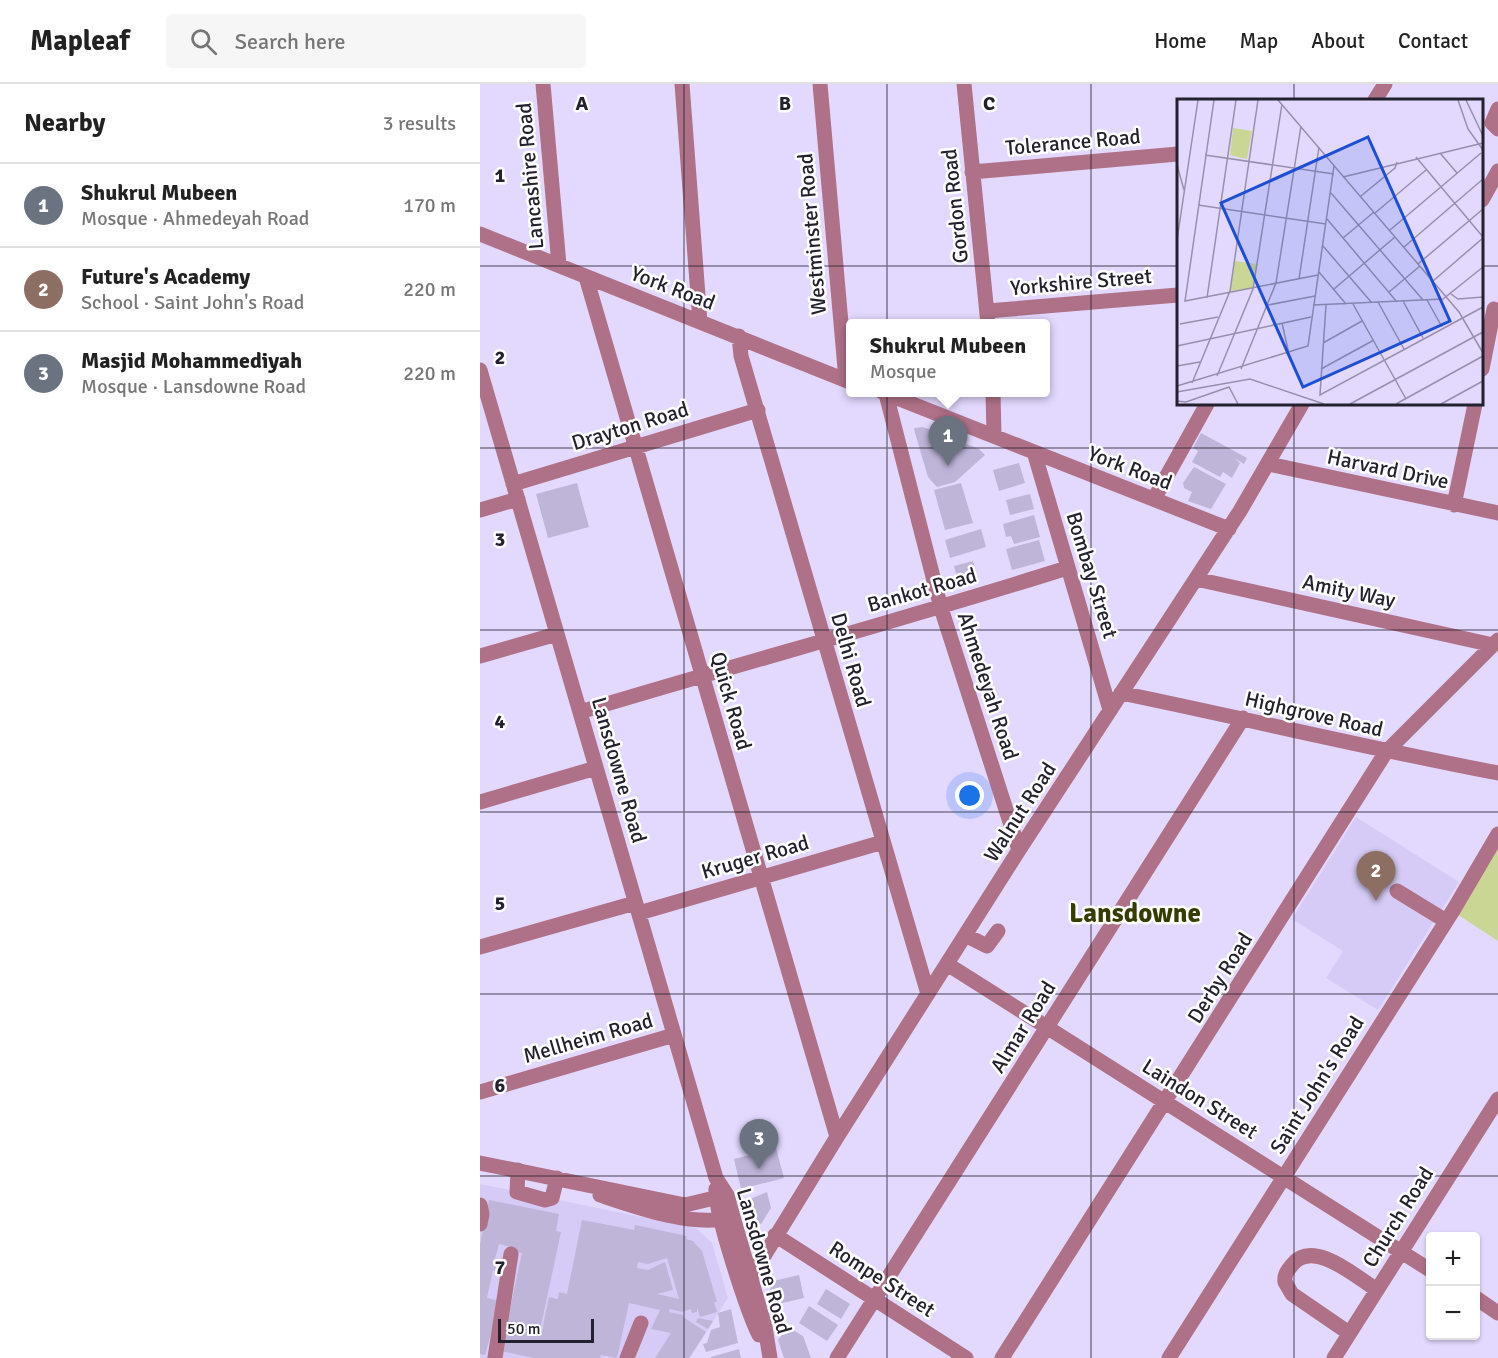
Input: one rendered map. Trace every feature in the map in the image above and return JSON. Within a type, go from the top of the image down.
[{"type":"street","name":"Lancashire Road","points":[[543,84],[559,265]]},
{"type":"street","points":[[682,84],[700,322]]},
{"type":"street","name":"Westminster Road","points":[[820,84],[846,360]]},
{"type":"street","name":"Gordon Road","points":[[964,84],[988,317]]},
{"type":"street","points":[[1377,99],[1385,84]]},
{"type":"street","points":[[1498,110],[1492,123],[1498,129]]},
{"type":"street","name":"Tolerance Road","points":[[972,172],[1177,154]]},
{"type":"street","points":[[1483,198],[1498,171]]},
{"type":"street","name":"York Road","points":[[480,234],[846,380]]},
{"type":"street","name":"Quick Road","points":[[586,277],[837,1137]]},
{"type":"street","name":"Yorkshire Street","points":[[988,317],[1177,295]]},
{"type":"street","points":[[1483,362],[1491,309]]},
{"type":"street","name":"Delhi Road","points":[[740,336],[741,356],[928,994]]},
{"type":"street","name":"Lansdowne Road","points":[[480,370],[717,1182],[747,1304],[770,1356]]},
{"type":"street","name":"Ahmedeyah Road","points":[[885,397],[941,608],[1019,850]]},
{"type":"street","name":"York Road","points":[[894,397],[1229,529]]},
{"type":"street","points":[[993,397],[994,435]]},
{"type":"street","points":[[1154,499],[1206,405]]},
{"type":"street","name":"Walnut Road","points":[[751,1277],[773,1238],[1019,850],[1229,529],[1301,405]]},
{"type":"street","points":[[1454,505],[1474,405]]},
{"type":"street","name":"Drayton Road","points":[[513,484],[758,410]]},
{"type":"street","name":"Bombay Street","points":[[1034,452],[1110,710]]},
{"type":"street","name":"Harvard Drive","points":[[1269,464],[1498,513]]},
{"type":"street","points":[[480,510],[518,499]]},
{"type":"street","name":"Bankot Road","points":[[580,712],[823,640],[941,608],[1067,568]]},
{"type":"street","name":"Amity Way","points":[[1196,579],[1496,642]]},
{"type":"street","points":[[480,656],[557,634]]},
{"type":"street","name":"Derby Road","points":[[1002,1358],[1386,752],[1496,642]]},
{"type":"street","name":"Highgrove Road","points":[[1121,693],[1243,718],[1386,752],[1498,773]]},
{"type":"street","name":"Almar Road","points":[[837,1358],[1243,718]]},
{"type":"street","points":[[480,802],[596,768]]},
{"type":"street","name":"Saint John's Road","points":[[1169,1358],[1446,921],[1498,834]]},
{"type":"street","name":"Kruger Road","points":[[480,948],[761,877],[883,842]]},
{"type":"street","points":[[1397,891],[1446,921]]},
{"type":"street","points":[[965,935],[987,946],[998,931]]},
{"type":"street","name":"Laindon Street","points":[[947,964],[1426,1267]]},
{"type":"street","name":"Mellheim Road","points":[[480,1092],[674,1035]]},
{"type":"street","name":"Church Road","points":[[1334,1358],[1498,1099]]},
{"type":"street","points":[[480,1163],[685,1205],[721,1196]]},
{"type":"street","points":[[518,1170],[517,1192],[545,1200],[552,1198],[564,1179]]},
{"type":"street","points":[[564,1179],[589,1191],[652,1210],[709,1222],[727,1218]]},
{"type":"street","points":[[480,1205],[480,1224]]},
{"type":"street","name":"Lansdowne Road","points":[[727,1218],[742,1247],[765,1327],[770,1356]]},
{"type":"street","points":[[742,1247],[758,1248],[773,1238]]},
{"type":"street","name":"Rompe Street","points":[[773,1238],[966,1358]]},
{"type":"street","points":[[495,1358],[511,1254]]},
{"type":"street","points":[[1349,1333],[1292,1294],[1285,1282],[1288,1269],[1302,1256],[1315,1255],[1377,1290]]},
{"type":"street","points":[[1480,1301],[1498,1313]]},
{"type":"street","points":[[627,1358],[641,1323]]},
{"type":"shaded area","points":[[1356,817],[1459,882],[1378,1010],[1326,978],[1343,951],[1292,919]]},
{"type":"shaded area","points":[[480,1184],[696,1228],[712,1243],[728,1298],[690,1358],[480,1358]]},
{"type":"green space","points":[[1498,832],[1498,941],[1449,909]]},
{"type":"building","points":[[923,427],[979,449],[985,455],[955,482],[937,487],[928,477],[915,433],[914,428]]},
{"type":"building","points":[[1201,433],[1247,458],[1244,464],[1234,458],[1240,463],[1232,478],[1223,472],[1220,477],[1192,462],[1198,451],[1193,448]]},
{"type":"building","points":[[1019,463],[1025,483],[999,491],[993,470]]},
{"type":"building","points":[[1194,467],[1226,484],[1211,509],[1188,501],[1192,492],[1184,488],[1183,483]]},
{"type":"building","points":[[577,483],[589,527],[548,538],[536,494]]},
{"type":"building","points":[[961,483],[973,523],[945,530],[934,490]]},
{"type":"building","points":[[1030,494],[1034,509],[1010,515],[1006,500]]},
{"type":"building","points":[[1034,515],[1040,537],[1014,544],[1011,536],[1006,537],[1003,524]]},
{"type":"building","points":[[981,529],[986,547],[950,558],[945,540]]},
{"type":"building","points":[[1039,540],[1045,561],[1012,570],[1006,549]]},
{"type":"building","points":[[973,561],[978,578],[959,584],[954,566]]},
{"type":"building","points":[[776,1148],[784,1178],[741,1189],[734,1159]]},
{"type":"building","points":[[767,1192],[771,1208],[761,1224],[749,1222],[743,1202]]},
{"type":"building","points":[[489,1200],[559,1214],[556,1231],[561,1232],[540,1330],[542,1331],[549,1297],[558,1299],[559,1292],[567,1294],[582,1220],[634,1230],[635,1225],[687,1236],[686,1239],[693,1241],[702,1251],[717,1302],[714,1302],[717,1312],[700,1317],[697,1307],[697,1312],[692,1313],[691,1309],[682,1312],[670,1309],[669,1312],[683,1315],[706,1332],[689,1358],[655,1358],[671,1333],[651,1329],[660,1310],[629,1303],[617,1358],[601,1355],[600,1358],[534,1358],[501,1351],[522,1253],[514,1251],[515,1248],[499,1244],[495,1259],[502,1260],[499,1272],[493,1270],[487,1298],[500,1301],[485,1355],[480,1354],[480,1245]],"holes":[[[667,1258],[679,1299],[657,1294],[673,1290],[665,1262],[648,1270],[637,1268],[638,1262],[648,1264]]]},
{"type":"building","points":[[799,1275],[804,1298],[774,1305],[769,1282]]},
{"type":"building","points":[[826,1289],[850,1304],[841,1319],[817,1304]]},
{"type":"building","points":[[809,1306],[838,1325],[827,1341],[799,1323]]},
{"type":"building","points":[[731,1309],[738,1343],[706,1352],[703,1344],[707,1343],[711,1330],[720,1327],[718,1313]]},
{"type":"building","points":[[698,1318],[713,1321],[708,1329],[696,1322]]},
{"type":"building","points":[[788,1327],[803,1336],[811,1358],[784,1358],[778,1340]]},
{"type":"building","points":[[739,1349],[741,1358],[711,1358],[711,1357]]},
{"type":"place","name":"Shukrul Mubeen","points":[[948,466]]},
{"type":"place","name":"Future's Academy","points":[[1376,901]]},
{"type":"place","name":"Masjid Mohammediyah","points":[[759,1169]]},
{"type":"district","name":"Lansdowne","points":[[1135,913]]}]
